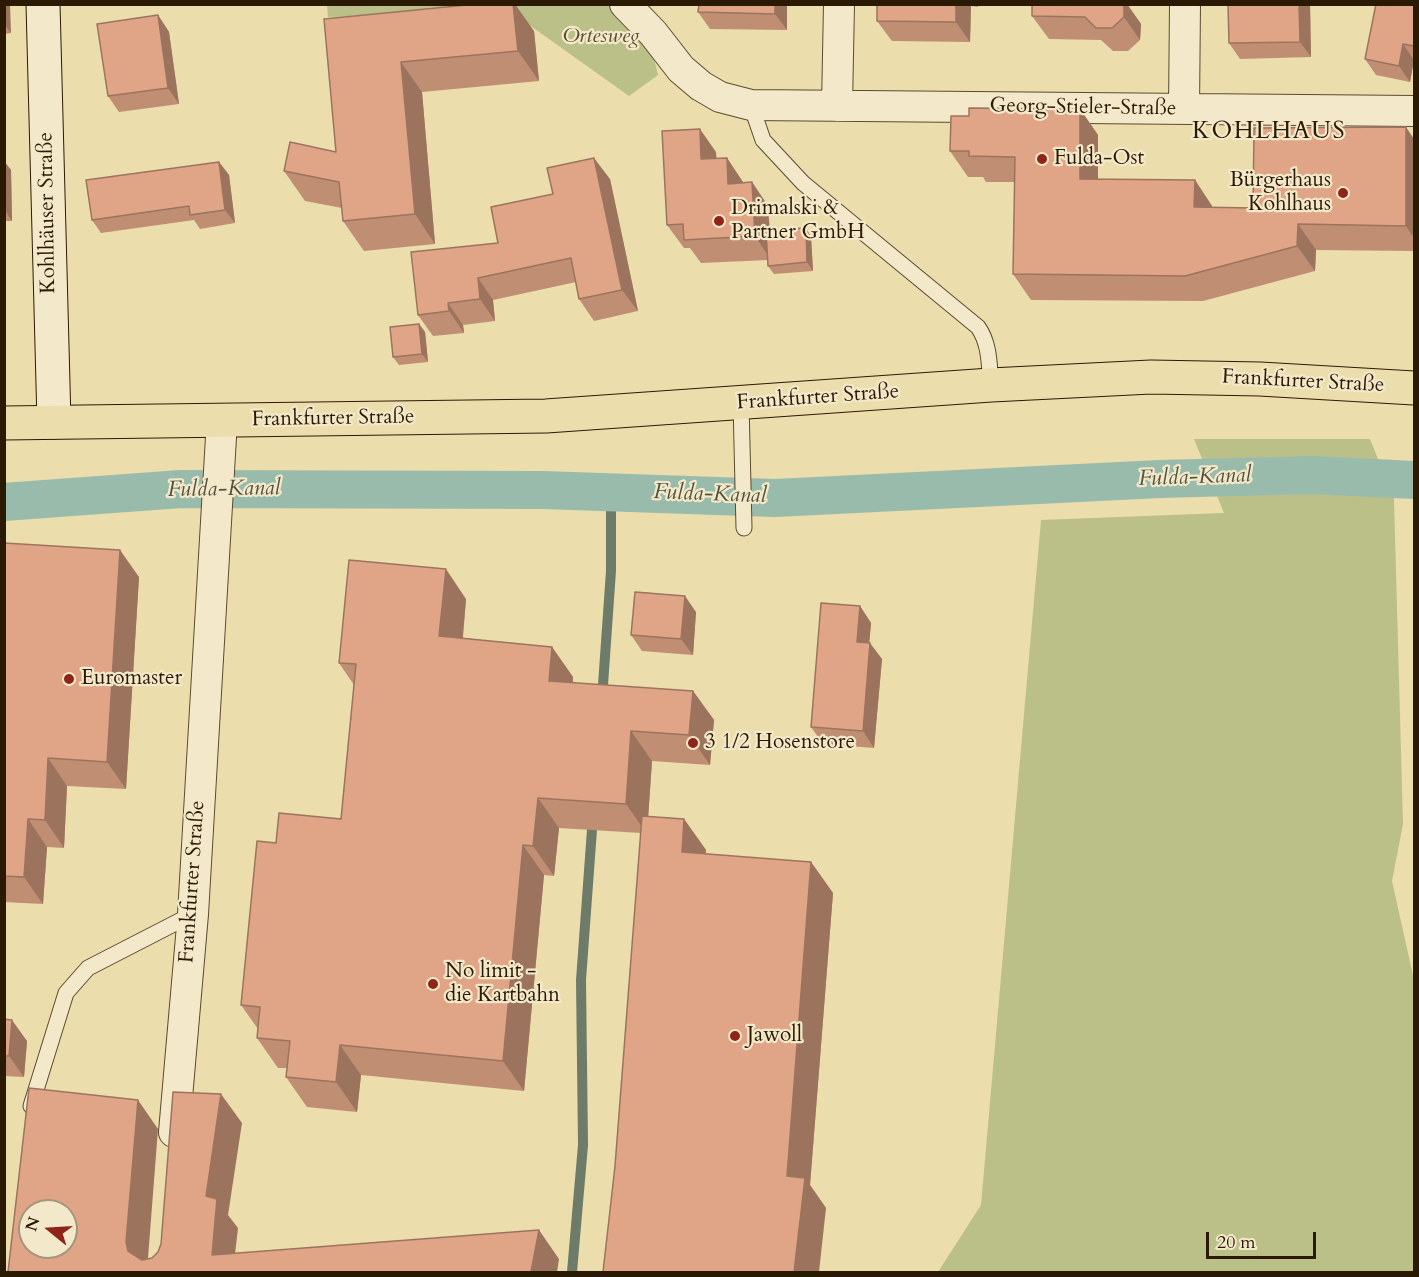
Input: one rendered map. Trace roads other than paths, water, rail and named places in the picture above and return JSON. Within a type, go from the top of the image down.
[{"type":"main road","name":"Kohlhäuser Straße","points":[[43,4],[54,422]]},
{"type":"main road","name":"Frankfurter Straße","points":[[4,423],[546,416],[991,385],[1151,377],[1260,379],[1414,388]]},
{"type":"street","points":[[625,4],[653,33],[681,69],[701,86],[720,97],[751,105]]},
{"type":"street","points":[[837,106],[839,4]]},
{"type":"street","points":[[1184,109],[1185,4]]},
{"type":"street","name":"Georg-Stieler-Straße","points":[[751,105],[1414,111]]},
{"type":"street","name":"Frankfurter Straße","points":[[173,1157],[193,914],[222,420]]},
{"type":"lane","points":[[751,105],[763,140],[803,183],[978,327],[985,337],[988,349],[991,385]]},
{"type":"lane","points":[[741,404],[744,528]]},
{"type":"lane","points":[[29,1125],[31,1102],[66,993],[88,968],[193,914]]},
{"type":"waterway","name":"Fulda-Kanal","points":[[4,502],[181,489],[543,490],[775,498],[1160,479],[1312,475],[1414,480]]},
{"type":"waterway","points":[[602,699],[611,571],[611,493]]},
{"type":"waterway","points":[[572,1272],[583,1145],[581,980],[593,816]]},
{"type":"place","name":"Fulda-Ost","points":[[1042,159]]},
{"type":"place","name":"Bürgerhaus Kohlhaus","points":[[1343,193]]},
{"type":"place","name":"Drimalski & Partner GmbH","points":[[719,221]]},
{"type":"place","name":"Euromaster","points":[[69,679]]},
{"type":"place","name":"3 1/2 Hosenstore","points":[[693,743]]},
{"type":"place","name":"No limit - die Kartbahn","points":[[433,984]]},
{"type":"place","name":"Jawoll","points":[[735,1036]]},
{"type":"district","name":"KOHLHAUS","points":[[1269,132]]},
{"type":"park label","name":"Ortesweg","points":[[601,37]]}]
